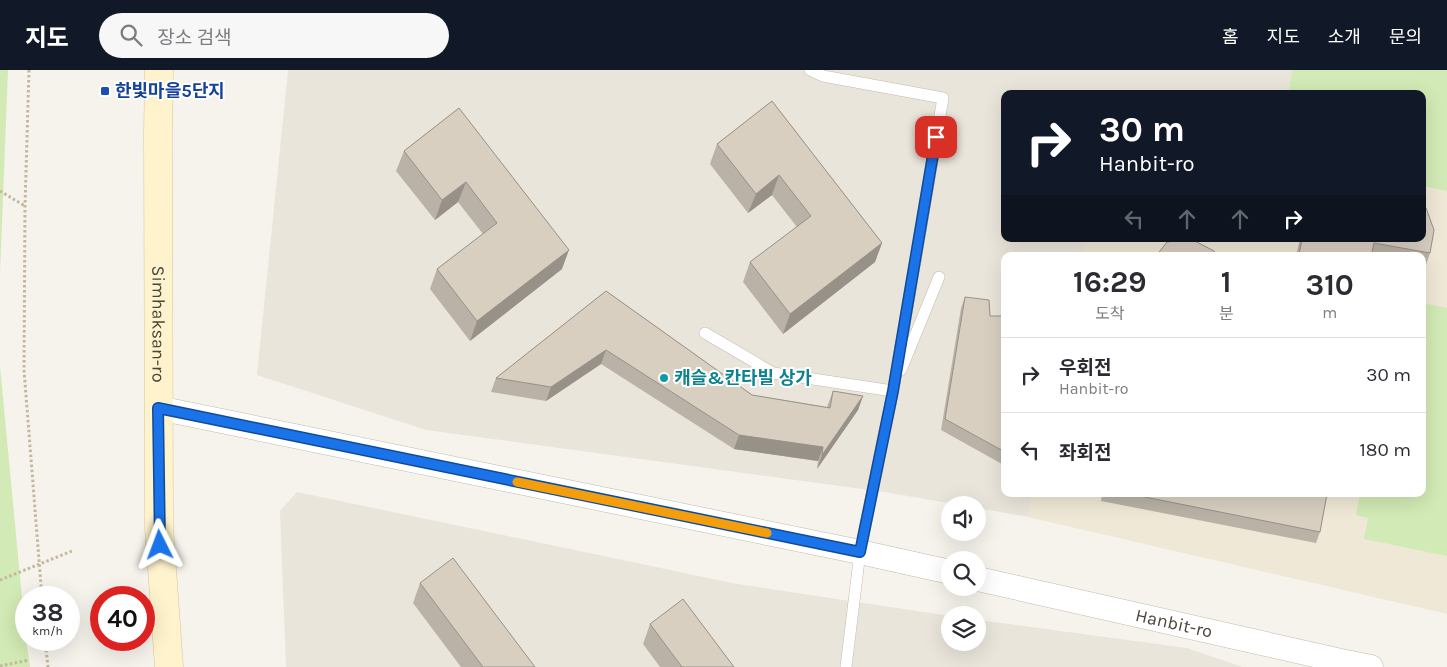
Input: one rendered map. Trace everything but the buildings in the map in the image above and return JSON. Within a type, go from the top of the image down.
[{"type":"street","name":"Simhaksan-ro","points":[[159,70],[159,527],[169,667]]},
{"type":"street","points":[[158,408],[941,570]]},
{"type":"street","name":"Hanbit-ro","points":[[986,580],[1340,664],[1371,667]]},
{"type":"lane","points":[[810,70],[823,76],[943,98],[893,391],[860,552],[846,667]]},
{"type":"lane","points":[[893,391],[939,277]]},
{"type":"lane","points":[[705,333],[773,373],[893,391]]},
{"type":"path","points":[[29,70],[25,206],[24,370],[41,586]]},
{"type":"path","points":[[0,191],[25,206]]},
{"type":"path","points":[[0,580],[72,551]]},
{"type":"path","points":[[47,651],[48,667]]},
{"type":"path","points":[[0,666],[29,660]]},
{"type":"shaded area","points":[[288,70],[1292,70],[1289,90],[1001,90],[1001,242],[1086,242],[1084,252],[1001,252],[1001,497],[1032,497],[1028,517],[986,509],[986,496],[941,496],[941,502],[885,492],[426,430],[257,375]]},
{"type":"shaded area","points":[[1426,187],[1447,191],[1447,614],[1028,517],[1032,497],[1426,497],[1426,252],[1084,252],[1086,242],[1426,242]]},
{"type":"shaded area","points":[[297,492],[737,584],[941,615],[941,651],[986,651],[986,621],[1187,648],[1243,667],[286,667],[280,511]]},
{"type":"green space","points":[[0,70],[8,70],[0,274]]},
{"type":"green space","points":[[1292,70],[1447,70],[1447,191],[1426,187],[1426,90],[1289,90]]},
{"type":"green space","points":[[1426,304],[1447,308],[1447,556],[1364,539],[1368,518],[1356,515],[1359,497],[1426,497]]},
{"type":"green space","points":[[0,366],[21,586],[15,586],[15,651],[28,651],[30,667],[0,667]]},
{"type":"slow traffic","points":[[517,482],[767,533]]},
{"type":"place","name":"한빛마을5단지","points":[[105,91]]},
{"type":"place","name":"캐슬&칸타빌 상가","points":[[664,378]]},
{"type":"route","points":[[160,545],[158,408],[860,552],[893,391],[936,137]]}]
